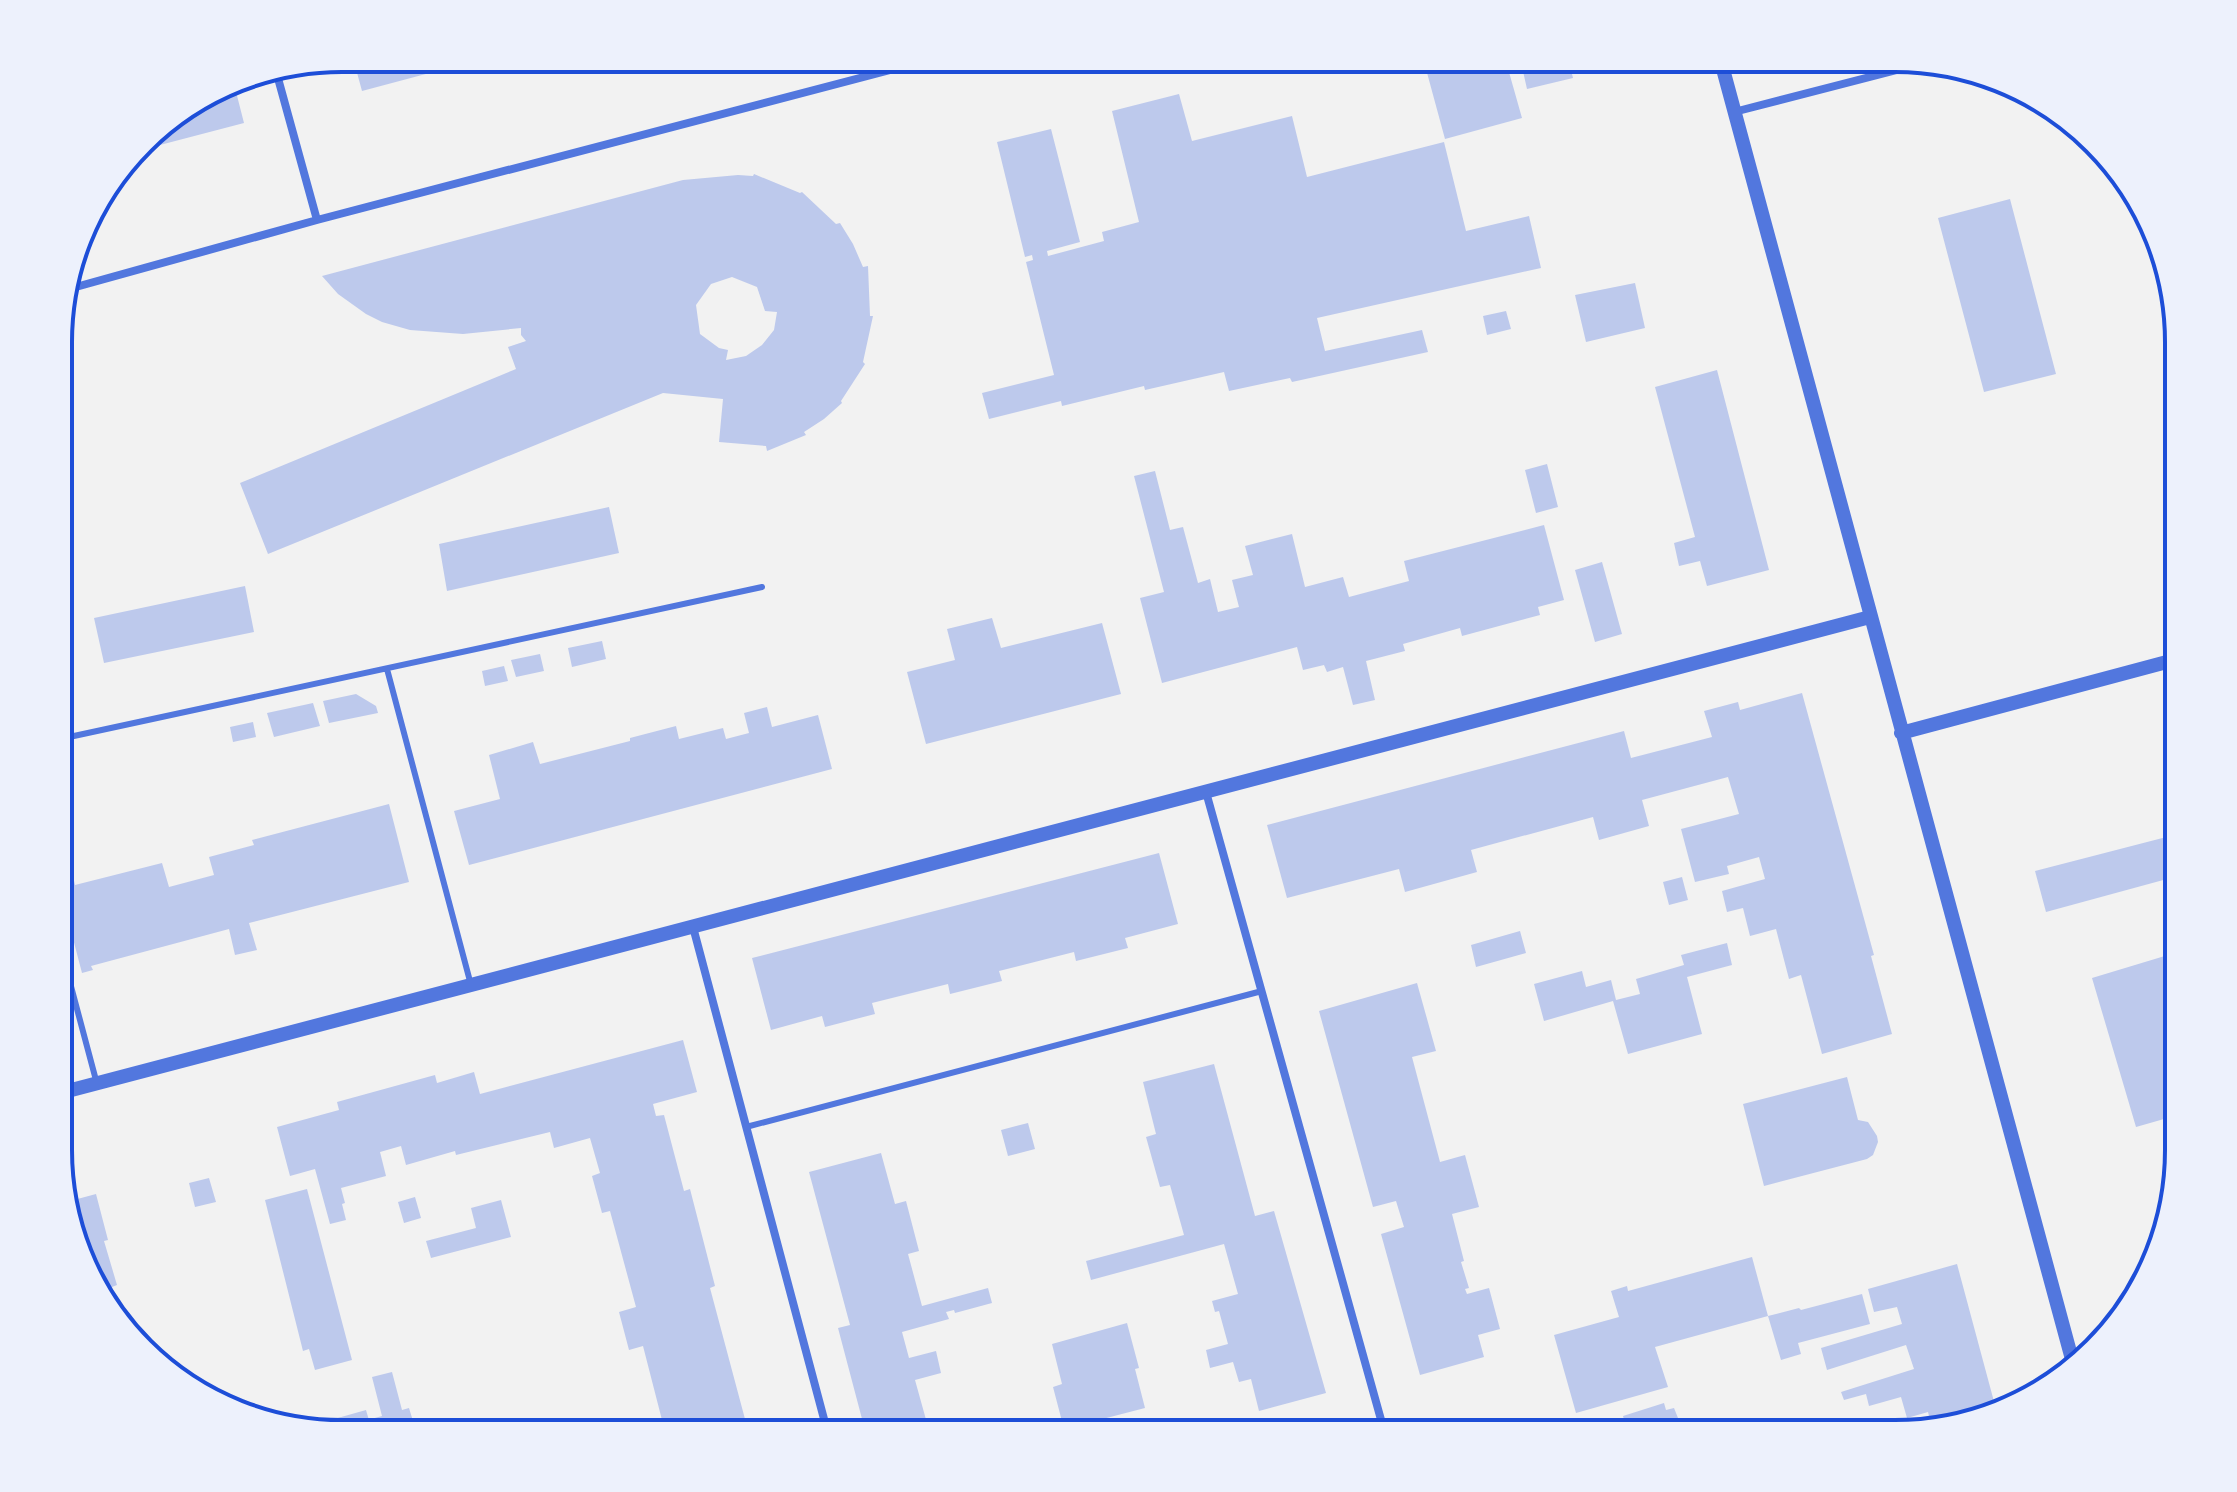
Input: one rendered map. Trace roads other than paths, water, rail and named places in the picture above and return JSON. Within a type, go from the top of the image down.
[{"type":"street","points":[[1724,72],[2071,1355]]},
{"type":"street","points":[[1734,112],[1889,72]]},
{"type":"street","points":[[78,286],[317,220],[880,73]]},
{"type":"street","points":[[278,80],[317,220]]},
{"type":"street","points":[[72,1090],[1870,617]]},
{"type":"street","points":[[1901,733],[2164,663]]},
{"type":"street","points":[[1206,792],[1381,1419]]},
{"type":"street","points":[[693,927],[824,1420]]},
{"type":"lane","points":[[72,736],[762,587]]},
{"type":"lane","points":[[387,669],[471,985]]},
{"type":"lane","points":[[72,990],[97,1084]]},
{"type":"lane","points":[[746,1127],[1262,991]]}]
